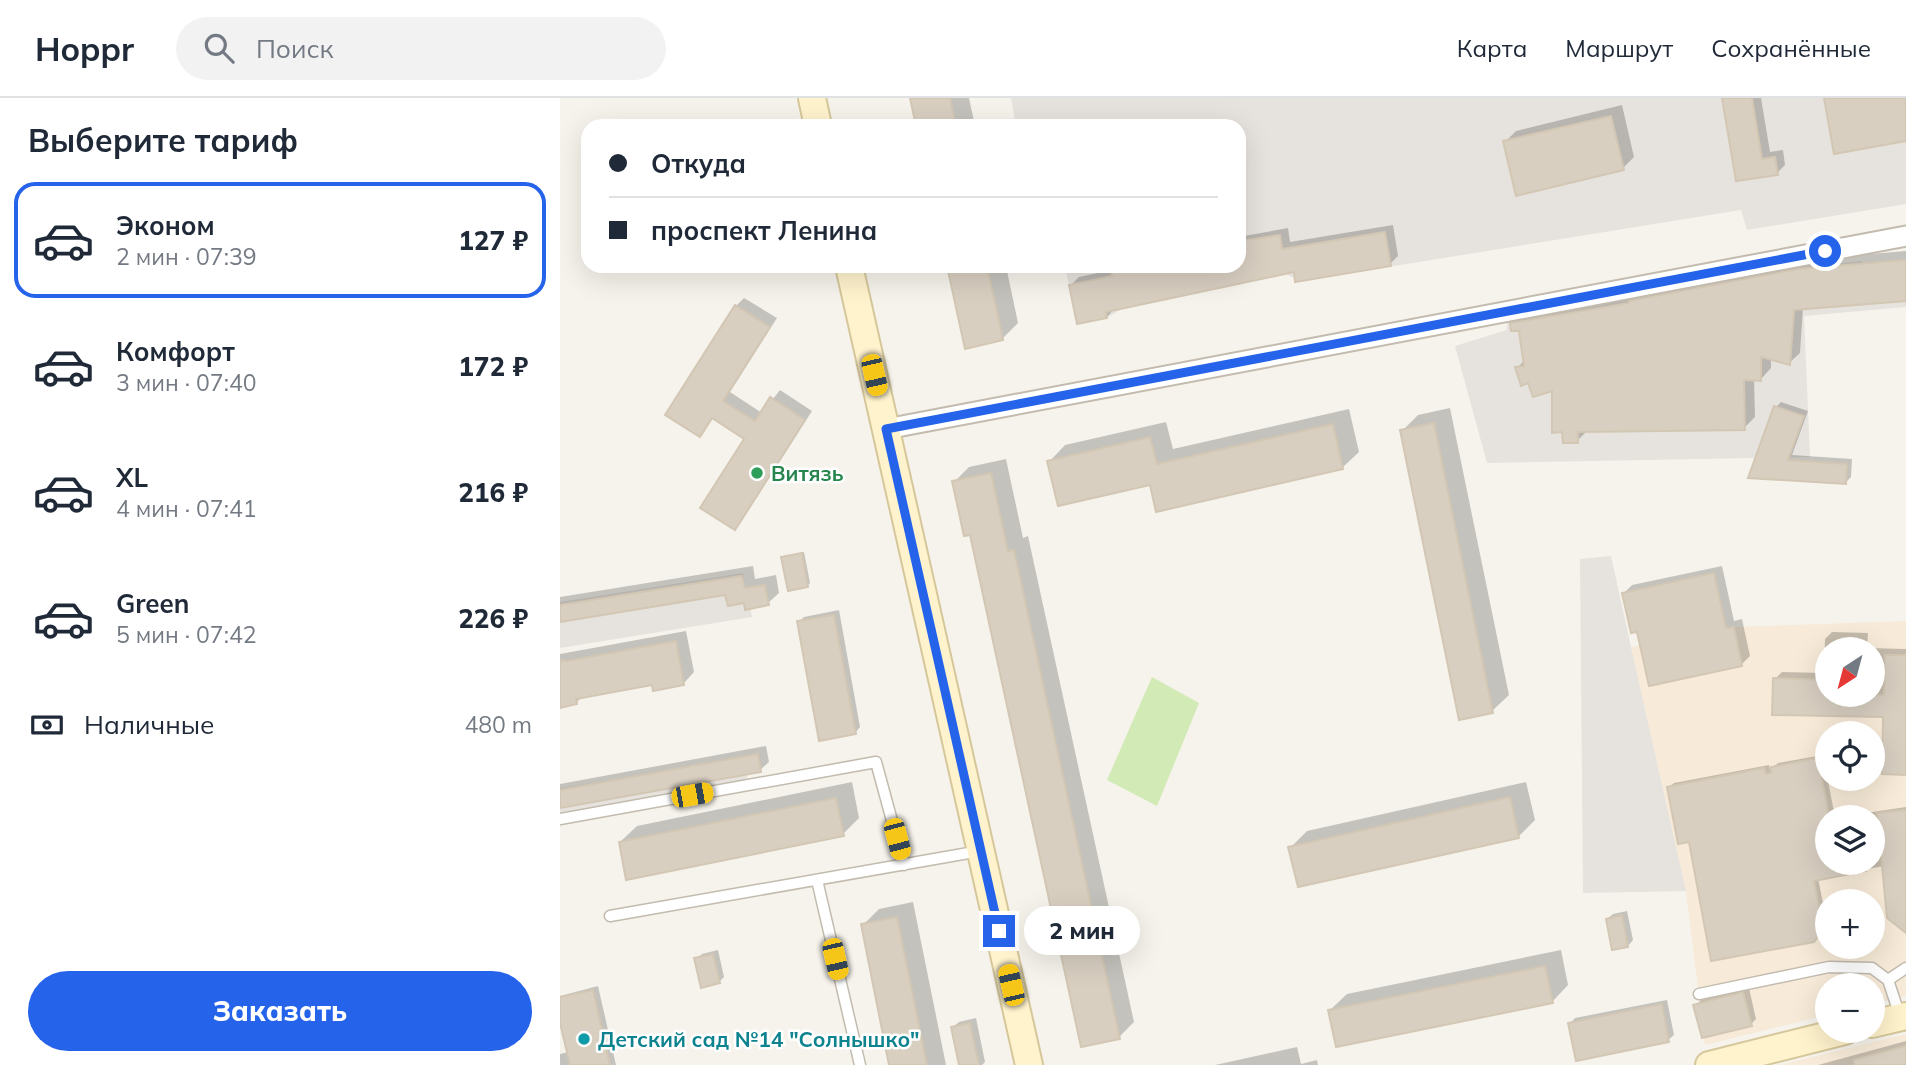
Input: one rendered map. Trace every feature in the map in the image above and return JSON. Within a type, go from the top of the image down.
[{"type":"street","points":[[812,98],[816,119]]},
{"type":"street","points":[[886,429],[1906,236]]},
{"type":"street","points":[[851,273],[1029,1065]]},
{"type":"street","points":[[1885,1021],[1903,1016]]},
{"type":"street","points":[[1709,1065],[1815,1038]]},
{"type":"lane","points":[[560,819],[876,762],[904,865]]},
{"type":"lane","points":[[610,916],[981,851]]},
{"type":"lane","points":[[817,880],[860,1065]]},
{"type":"lane","points":[[1699,994],[1829,967],[1872,968],[1888,980],[1903,1016]]},
{"type":"lane","points":[[1888,980],[1906,968]]},
{"type":"shaded area","points":[[1011,98],[1906,98],[1906,204],[1747,230],[1741,210],[1295,282],[1294,278],[1286,274],[1121,309],[1107,318],[1077,324],[1066,273],[1246,273],[1246,119],[1015,119]]},
{"type":"shaded area","points":[[1862,261],[1872,282],[1906,277],[1906,307],[1804,316],[1810,457],[1487,463],[1455,346],[1507,330],[1506,305],[1682,277]]},
{"type":"shaded area","points":[[1611,556],[1686,891],[1583,893],[1580,559]]},
{"type":"shaded area","points":[[743,573],[752,617],[560,648],[560,602]]},
{"type":"shaded area","points":[[1906,621],[1906,996],[1885,1001],[1885,973],[1815,973],[1815,1018],[1705,1045],[1686,891],[1631,647],[1734,627]]},
{"type":"shaded area","points":[[744,760],[749,788],[560,823],[560,788]]},
{"type":"shaded area","points":[[1906,1034],[1906,1065],[1780,1065],[1869,1043],[1885,1043],[1885,1039]]},
{"type":"green space","points":[[1152,677],[1199,703],[1157,806],[1107,780]]},
{"type":"building","points":[[910,98],[950,98],[954,119],[914,119]]},
{"type":"building","points":[[1722,98],[1752,98],[1762,159],[1775,157],[1778,175],[1736,181]]},
{"type":"building","points":[[1824,98],[1906,98],[1906,141],[1834,154]]},
{"type":"building","points":[[1611,116],[1624,170],[1516,196],[1503,141]]},
{"type":"building","points":[[1385,232],[1391,266],[1295,282],[1294,272],[1106,312],[1107,318],[1077,324],[1069,285],[1112,276],[1111,273],[1246,273],[1246,240],[1280,235],[1282,249]]},
{"type":"building","points":[[1906,260],[1906,301],[1794,310],[1790,365],[1761,357],[1761,381],[1744,380],[1745,430],[1578,432],[1578,443],[1563,443],[1562,432],[1552,433],[1552,391],[1533,397],[1528,383],[1521,386],[1515,367],[1524,366],[1519,331],[1511,331],[1510,323],[1629,303],[1798,269]]},
{"type":"building","points":[[949,273],[989,273],[1003,340],[965,349]]},
{"type":"building","points":[[735,305],[770,327],[723,401],[755,421],[770,397],[805,420],[735,530],[700,508],[744,439],[712,418],[700,437],[665,415]]},
{"type":"building","points":[[1774,406],[1804,416],[1788,460],[1847,464],[1846,484],[1748,478]]},
{"type":"building","points":[[1434,423],[1493,713],[1459,720],[1400,430]]},
{"type":"building","points":[[1333,424],[1343,469],[1156,512],[1150,485],[1058,506],[1047,461],[1150,437],[1157,464]]},
{"type":"building","points":[[991,473],[1008,551],[1014,550],[1120,1039],[1081,1047],[970,535],[964,536],[952,481]]},
{"type":"building","points":[[802,553],[808,587],[788,591],[781,557]]},
{"type":"building","points":[[1714,573],[1726,628],[1734,627],[1742,666],[1649,686],[1637,632],[1631,633],[1622,593]]},
{"type":"building","points":[[742,576],[745,588],[765,585],[769,605],[745,610],[744,603],[728,606],[725,595],[560,622],[560,605]]},
{"type":"building","points":[[834,615],[856,734],[819,741],[797,621]]},
{"type":"building","points":[[676,641],[684,685],[653,691],[652,685],[576,699],[577,704],[560,708],[560,660],[567,661]]},
{"type":"building","points":[[1885,655],[1906,655],[1906,775],[1885,774],[1883,717],[1772,715],[1773,678],[1815,680],[1815,707],[1885,707]]},
{"type":"building","points":[[758,754],[761,772],[560,808],[560,790]]},
{"type":"building","points":[[1815,759],[1815,791],[1824,791],[1827,805],[1815,805],[1815,875],[1845,875],[1814,881],[1814,942],[1711,961],[1689,842],[1678,844],[1667,787],[1764,768],[1766,774],[1771,773],[1771,767]]},
{"type":"building","points":[[1510,797],[1519,838],[1298,887],[1288,847]]},
{"type":"building","points":[[836,798],[844,836],[626,880],[619,842]]},
{"type":"building","points":[[1906,810],[1906,933],[1887,918],[1883,875],[1885,812]]},
{"type":"building","points":[[1622,915],[1628,947],[1612,950],[1606,919]]},
{"type":"building","points":[[897,917],[927,1065],[889,1065],[861,924]]},
{"type":"building","points":[[713,954],[720,983],[701,988],[694,958]]},
{"type":"building","points":[[1545,966],[1553,1003],[1336,1047],[1328,1010]]},
{"type":"building","name":"Детский сад №14 \"Солнышко\"","points":[[593,990],[610,1065],[570,1065],[560,1023],[560,997]]},
{"type":"building","points":[[1743,992],[1752,1026],[1702,1038],[1693,1005]]},
{"type":"building","points":[[1662,1004],[1669,1042],[1576,1061],[1568,1023]]},
{"type":"building","points":[[970,1023],[979,1065],[959,1065],[951,1027]]},
{"type":"building","points":[[1906,1046],[1906,1065],[1855,1065],[1854,1060]]},
{"type":"place","name":"Витязь","points":[[757,473]]},
{"type":"place","name":"Детский сад №14 \"Солнышко\"","points":[[584,1039]]},
{"type":"route","points":[[999,931],[886,429],[1825,251]]}]
